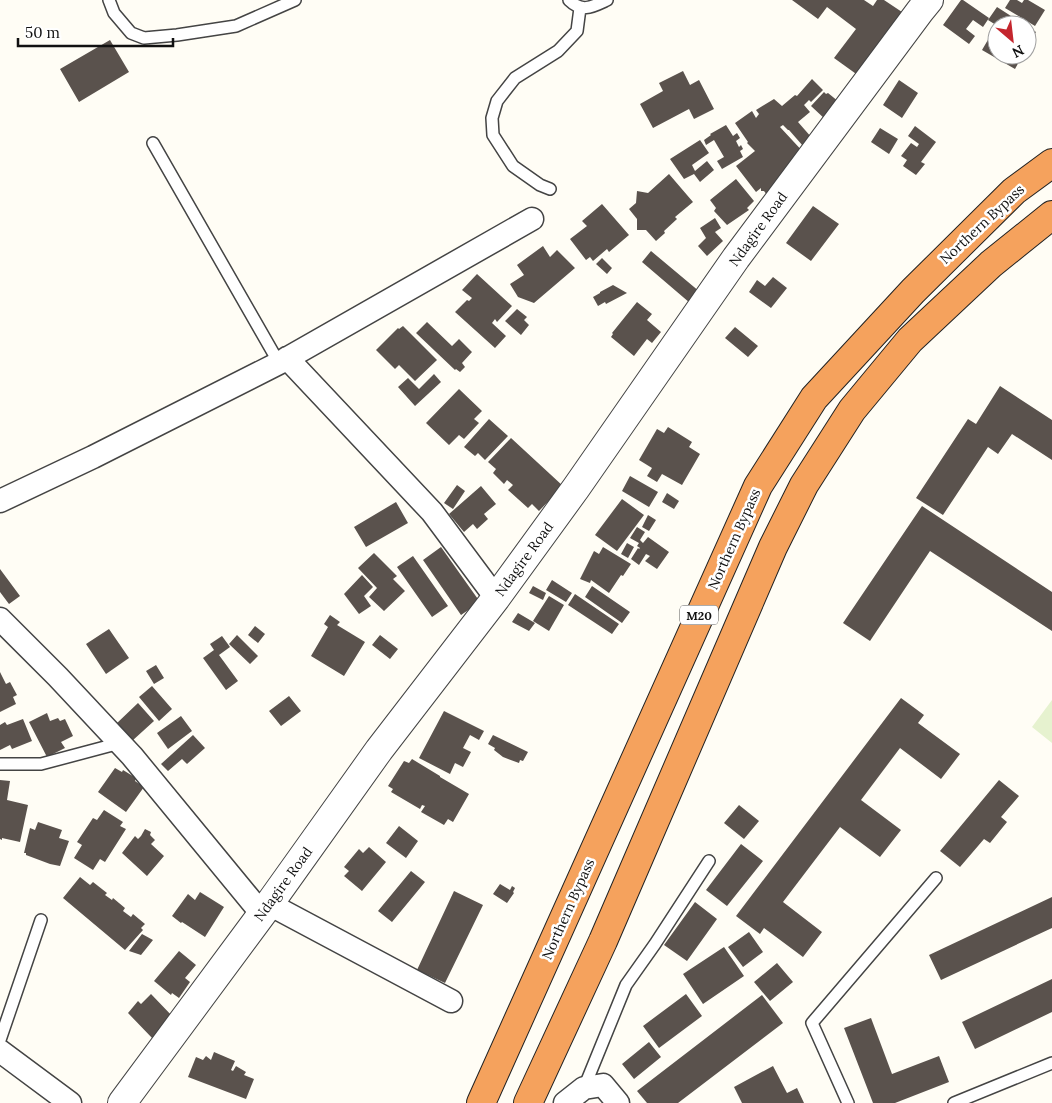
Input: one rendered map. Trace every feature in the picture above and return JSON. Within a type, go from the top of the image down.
[{"type":"highway","name":"Northern Bypass","points":[[481,1103],[758,486],[814,398],[912,290],[1014,191],[1052,164]]},
{"type":"highway","name":"M20","points":[[528,1103],[604,941],[773,546],[804,485],[852,410],[910,340],[991,264],[1052,215]]},
{"type":"street","name":"Ndagire Road","points":[[122,1103],[379,750],[496,598],[576,488],[736,258],[920,4]]},
{"type":"street","points":[[0,501],[93,457],[283,360],[532,219]]},
{"type":"street","points":[[283,360],[432,512],[496,598]]},
{"type":"street","points":[[0,619],[120,743],[265,909],[451,1001]]},
{"type":"street","points":[[0,1051],[70,1103]]},
{"type":"street","points":[[566,1103],[584,1088],[603,1084],[618,1103]]},
{"type":"lane","points":[[109,0],[114,13],[131,34],[144,38],[236,26],[295,0]]},
{"type":"lane","points":[[569,0],[574,6],[580,8],[592,7],[607,0]]},
{"type":"lane","points":[[550,189],[540,185],[514,166],[493,135],[492,118],[498,102],[515,78],[558,51],[577,31],[580,8]]},
{"type":"lane","points":[[153,143],[283,360]]},
{"type":"lane","points":[[0,764],[41,764],[120,743]]},
{"type":"lane","points":[[584,1088],[626,986],[709,861]]},
{"type":"lane","points":[[848,1103],[812,1023],[936,878]]},
{"type":"lane","points":[[0,1040],[41,920]]},
{"type":"lane","points":[[954,1103],[1052,1063]]},
{"type":"green space","points":[[1052,700],[1052,743],[1032,727]]},
{"type":"building","points":[[792,0],[864,0],[873,6],[877,0],[884,0],[905,14],[859,76],[834,58],[856,29],[827,7],[818,19]]},
{"type":"building","points":[[961,0],[987,17],[987,21],[983,27],[973,20],[966,29],[975,36],[969,44],[943,25]]},
{"type":"building","points":[[1010,0],[1017,0],[1022,3],[1024,0],[1028,0],[1045,10],[1037,23],[1037,15],[1017,15],[1005,8]]},
{"type":"building","points":[[997,7],[1009,15],[991,15]]},
{"type":"building","points":[[110,40],[129,72],[79,102],[60,69]]},
{"type":"building","points":[[987,41],[987,53],[982,50]]},
{"type":"building","points":[[1008,65],[1017,65],[1015,69]]},
{"type":"building","points":[[683,71],[690,85],[699,80],[714,109],[694,119],[689,109],[653,128],[640,104],[663,91],[659,83]]},
{"type":"building","points":[[812,79],[823,90],[811,102],[809,100],[804,105],[810,112],[798,122],[812,138],[803,146],[783,125],[780,127],[806,155],[767,195],[764,191],[761,191],[761,188],[756,192],[736,166],[755,151],[747,143],[735,123],[752,111],[756,118],[759,114],[756,110],[774,99],[782,106],[795,95],[797,96]]},
{"type":"building","points":[[899,80],[918,93],[902,118],[883,105]]},
{"type":"building","points":[[824,92],[844,106],[826,120],[811,106]]},
{"type":"building","points":[[726,125],[733,136],[737,133],[740,138],[736,141],[739,147],[741,145],[743,149],[740,151],[743,157],[722,169],[717,161],[724,157],[714,140],[706,145],[704,140],[710,134]]},
{"type":"building","points":[[915,126],[936,142],[921,162],[925,164],[916,175],[903,166],[907,160],[901,156],[911,143],[917,147],[919,144],[908,136]]},
{"type":"building","points":[[880,128],[898,139],[889,154],[871,142]]},
{"type":"building","points":[[700,140],[709,153],[692,165],[695,171],[707,161],[714,170],[700,182],[694,174],[684,179],[670,159]]},
{"type":"building","points":[[669,174],[693,202],[675,217],[677,219],[656,241],[646,230],[637,230],[637,219],[629,209],[636,203],[637,191],[648,193]]},
{"type":"building","points":[[736,179],[754,201],[747,208],[749,210],[727,225],[714,211],[716,208],[710,200]]},
{"type":"building","points":[[602,204],[629,235],[609,252],[607,249],[593,261],[590,257],[586,260],[570,239],[587,226],[582,221]]},
{"type":"building","points":[[813,206],[839,224],[811,261],[786,243]]},
{"type":"building","points":[[715,218],[721,228],[715,232],[723,241],[707,256],[698,246],[706,238],[700,228]]},
{"type":"building","points":[[543,246],[550,257],[557,250],[575,268],[534,303],[518,297],[510,284],[524,275],[517,265]]},
{"type":"building","points":[[651,251],[700,292],[690,303],[642,262]]},
{"type":"building","points":[[602,258],[612,268],[607,274],[596,264]]},
{"type":"building","points":[[477,274],[512,306],[497,322],[495,319],[492,323],[506,336],[495,348],[455,312],[467,300],[469,301],[472,298],[462,290]]},
{"type":"building","points":[[773,277],[787,288],[771,308],[749,292],[757,280],[765,286]]},
{"type":"building","points":[[613,285],[627,293],[598,306],[593,297]]},
{"type":"building","points":[[637,302],[652,314],[647,320],[661,332],[652,343],[647,339],[634,356],[611,337],[612,333]]},
{"type":"building","points":[[517,309],[527,317],[524,320],[529,325],[521,335],[505,321]]},
{"type":"building","points":[[427,322],[452,346],[459,339],[472,352],[462,363],[465,367],[460,372],[455,370],[416,333]]},
{"type":"building","points":[[403,326],[437,360],[415,381],[399,365],[395,369],[376,350],[398,328]]},
{"type":"building","points":[[735,327],[758,346],[748,357],[725,338]]},
{"type":"building","points":[[434,374],[441,382],[415,406],[398,387],[408,378],[419,389]]},
{"type":"building","points":[[1000,386],[1052,420],[1052,460],[1012,434],[998,454],[988,447],[943,515],[916,498],[968,419],[976,424]]},
{"type":"building","points":[[459,389],[482,411],[474,419],[479,423],[464,439],[459,435],[449,445],[426,423]]},
{"type":"building","points":[[489,419],[508,436],[485,460],[478,453],[475,456],[464,447]]},
{"type":"building","points":[[668,427],[692,442],[689,447],[700,454],[682,485],[662,474],[657,482],[647,476],[652,468],[639,460],[657,429],[664,433]]},
{"type":"building","points":[[511,438],[563,486],[539,511],[532,504],[528,508],[508,490],[513,485],[507,480],[504,484],[493,473],[496,469],[488,462]]},
{"type":"building","points":[[630,476],[658,492],[649,507],[622,491]]},
{"type":"building","points":[[457,485],[465,491],[453,509],[444,503]]},
{"type":"building","points":[[481,486],[496,504],[484,514],[488,519],[477,529],[473,524],[464,532],[449,514]]},
{"type":"building","points":[[667,493],[679,501],[674,509],[662,502]]},
{"type":"building","points":[[622,499],[644,515],[617,551],[595,535]]},
{"type":"building","points":[[396,502],[408,523],[366,547],[354,527]]},
{"type":"building","points":[[922,506],[1052,592],[1052,631],[930,551],[870,641],[843,623]]},
{"type":"building","points":[[648,515],[656,520],[649,531],[642,527]]},
{"type":"building","points":[[637,527],[645,532],[640,540],[643,543],[648,537],[669,552],[657,569],[645,561],[650,556],[646,554],[639,565],[631,559],[638,548],[640,548],[637,546],[639,543],[630,538]]},
{"type":"building","points":[[627,543],[634,547],[628,558],[621,554]]},
{"type":"building","points":[[441,547],[480,602],[461,615],[423,560]]},
{"type":"building","points":[[603,547],[631,564],[609,593],[591,580],[590,583],[580,579],[594,551],[599,554]]},
{"type":"building","points":[[374,553],[397,576],[393,579],[405,591],[384,611],[369,597],[377,588],[358,568]]},
{"type":"building","points":[[413,556],[448,606],[432,617],[397,567]]},
{"type":"building","points":[[0,569],[20,596],[9,604],[0,592]]},
{"type":"building","points":[[362,575],[373,587],[364,596],[371,606],[359,614],[344,594]]},
{"type":"building","points":[[552,580],[572,593],[566,602],[546,590]]},
{"type":"building","points":[[533,586],[546,593],[543,600],[529,593]]},
{"type":"building","points":[[592,586],[630,612],[622,623],[585,597]]},
{"type":"building","points":[[575,594],[619,624],[612,634],[568,605]]},
{"type":"building","points":[[549,596],[564,605],[549,631],[533,621]]},
{"type":"building","points":[[518,613],[535,623],[529,631],[512,622]]},
{"type":"building","points":[[330,615],[340,622],[337,625],[365,642],[344,676],[311,656],[328,627],[324,624]]},
{"type":"building","points":[[255,626],[265,634],[258,643],[248,635]]},
{"type":"building","points":[[109,629],[129,658],[106,674],[86,644]]},
{"type":"building","points":[[237,635],[258,656],[250,664],[229,644]]},
{"type":"building","points":[[380,635],[398,649],[390,659],[372,645]]},
{"type":"building","points":[[222,636],[230,647],[219,655],[238,681],[226,690],[203,658],[214,650],[210,644]]},
{"type":"building","points":[[156,665],[164,678],[154,684],[146,671]]},
{"type":"building","points":[[0,672],[6,684],[10,682],[17,695],[13,697],[16,704],[0,712]]},
{"type":"building","points":[[152,686],[172,709],[159,721],[139,697]]},
{"type":"building","points":[[289,696],[301,711],[281,726],[269,711]]},
{"type":"building","points":[[901,698],[924,715],[918,723],[960,754],[941,779],[900,748],[861,800],[901,830],[880,857],[840,827],[783,902],[822,932],[803,957],[764,928],[760,934],[736,916]]},
{"type":"building","points":[[138,703],[154,721],[132,741],[116,724]]},
{"type":"building","points":[[444,711],[484,731],[479,740],[470,735],[463,748],[471,752],[463,767],[455,763],[450,774],[419,758]]},
{"type":"building","points":[[47,713],[50,721],[58,718],[60,721],[65,719],[73,736],[61,742],[65,748],[47,757],[29,722]]},
{"type":"building","points":[[181,716],[192,731],[168,749],[157,733]]},
{"type":"building","points":[[23,719],[32,741],[12,749],[10,745],[0,750],[0,725],[5,722],[7,725]]},
{"type":"building","points":[[193,735],[205,748],[187,764],[182,759],[168,771],[161,764]]},
{"type":"building","points":[[493,735],[528,752],[523,761],[520,760],[519,763],[503,757],[494,750],[495,748],[488,744]]},
{"type":"building","points":[[412,759],[469,794],[453,822],[448,819],[444,825],[421,812],[425,806],[422,805],[420,809],[391,792],[393,789],[388,786],[404,761],[409,763]]},
{"type":"building","points":[[115,768],[122,772],[123,770],[136,778],[135,781],[144,787],[126,812],[98,792]]},
{"type":"building","points":[[0,780],[10,781],[7,800],[28,805],[20,842],[0,839]]},
{"type":"building","points":[[999,780],[1019,796],[1001,817],[1007,822],[990,843],[984,839],[960,867],[940,851]]},
{"type":"building","points":[[739,805],[759,821],[744,839],[724,823]]},
{"type":"building","points":[[104,810],[123,822],[120,826],[126,829],[105,862],[100,859],[93,870],[74,858],[82,845],[77,842],[93,818],[97,820]]},
{"type":"building","points":[[38,822],[62,830],[59,838],[69,841],[60,866],[50,864],[24,853],[30,828],[35,830]]},
{"type":"building","points":[[399,826],[418,841],[406,858],[386,843]]},
{"type":"building","points":[[145,829],[151,832],[150,835],[155,840],[151,844],[164,856],[147,876],[122,853],[135,836],[138,839]]},
{"type":"building","points":[[741,844],[763,861],[727,906],[706,890]]},
{"type":"building","points":[[369,847],[386,862],[362,891],[344,876],[349,871],[344,867],[359,849],[363,853]]},
{"type":"building","points":[[411,871],[425,882],[392,922],[378,911]]},
{"type":"building","points":[[80,877],[90,885],[93,882],[107,893],[105,895],[112,900],[113,898],[125,908],[123,911],[131,917],[133,914],[145,924],[141,928],[143,930],[125,950],[63,898]]},
{"type":"building","points":[[500,884],[510,890],[512,886],[515,888],[507,903],[493,894]]},
{"type":"building","points":[[454,891],[483,905],[445,983],[417,970]]},
{"type":"building","points":[[200,892],[224,907],[205,937],[172,916],[188,894],[195,900]]},
{"type":"building","points":[[1052,897],[1052,928],[941,980],[929,955]]},
{"type":"building","points":[[695,902],[717,919],[687,961],[664,945]]},
{"type":"building","points":[[749,932],[763,952],[743,967],[728,947]]},
{"type":"building","points":[[142,934],[153,940],[141,955],[129,951]]},
{"type":"building","points":[[724,947],[744,976],[703,1004],[683,974]]},
{"type":"building","points":[[179,951],[196,965],[185,978],[190,982],[179,998],[172,993],[171,995],[154,981]]},
{"type":"building","points":[[777,963],[793,982],[770,1001],[754,982]]},
{"type":"building","points":[[1052,979],[1052,1012],[975,1049],[962,1022]]},
{"type":"building","points":[[151,994],[175,1019],[154,1040],[128,1013],[138,1001],[141,1004]]},
{"type":"building","points":[[686,994],[702,1016],[659,1048],[643,1026]]},
{"type":"building","points":[[762,995],[783,1023],[678,1103],[647,1103],[637,1091]]},
{"type":"building","points":[[871,1018],[892,1074],[939,1056],[949,1082],[895,1103],[873,1103],[844,1028]]},
{"type":"building","points":[[649,1042],[661,1057],[634,1079],[622,1064]]},
{"type":"building","points":[[214,1052],[235,1061],[231,1070],[233,1071],[236,1066],[246,1072],[244,1075],[254,1079],[246,1099],[188,1077],[196,1057],[203,1060],[206,1056],[211,1060]]},
{"type":"building","points":[[773,1066],[787,1093],[797,1088],[804,1103],[742,1103],[734,1087]]}]
